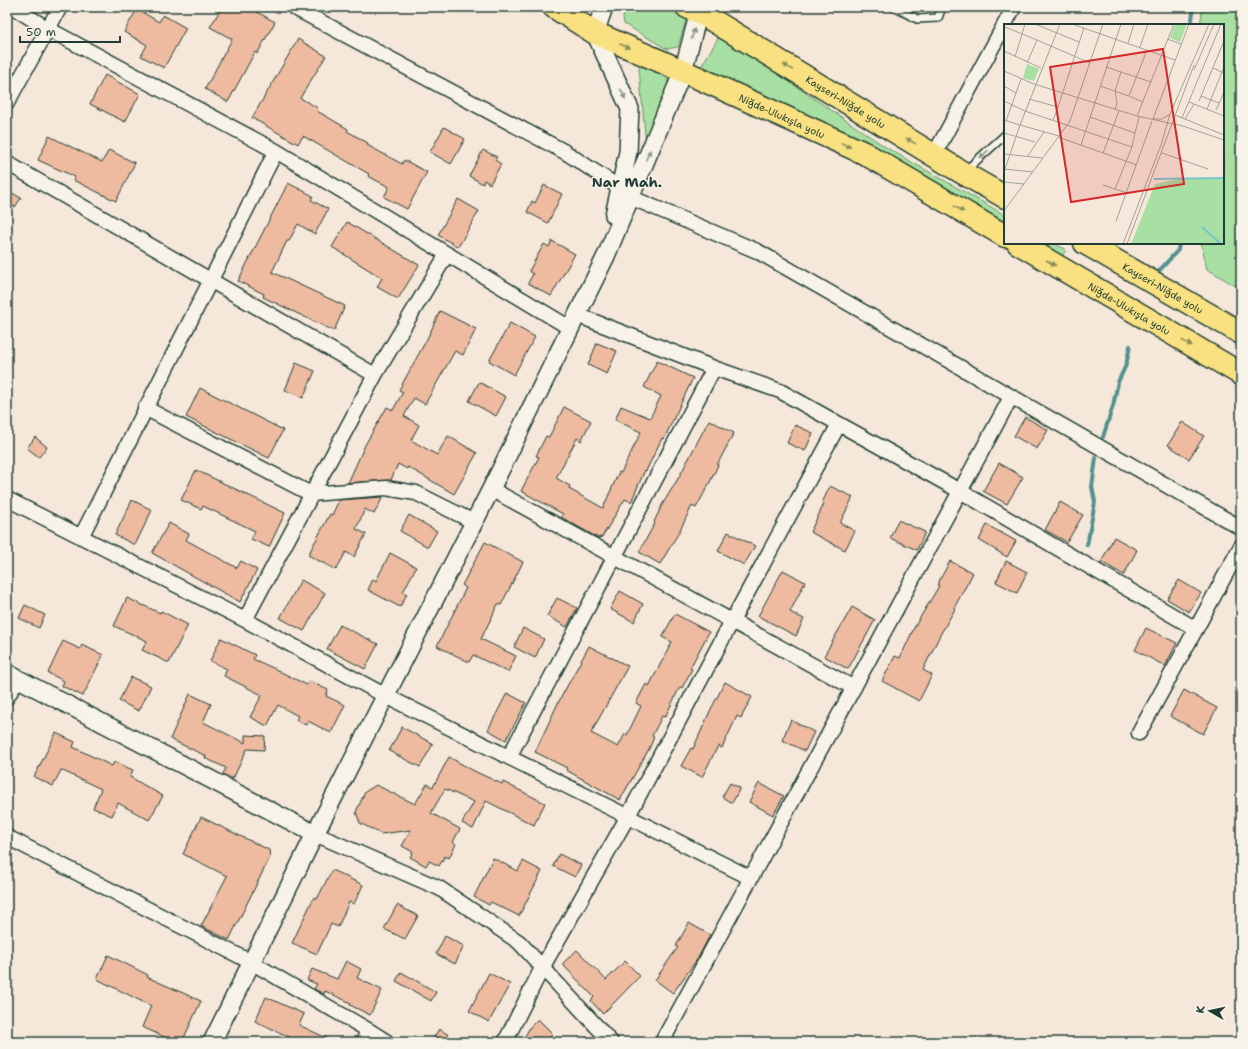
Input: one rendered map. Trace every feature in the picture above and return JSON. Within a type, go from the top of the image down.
[{"type":"highway","name":"Niğde-Ulukışla yolu","points":[[554,7],[595,33],[864,153],[1004,235]]},
{"type":"highway","name":"Kayseri-Niğde yolu","points":[[696,9],[963,173],[1004,196]]},
{"type":"highway","name":"Niğde-Ulukışla yolu","points":[[1020,244],[1241,374]]},
{"type":"highway","name":"Kayseri-Niğde yolu","points":[[1087,244],[1241,333]]},
{"type":"street","points":[[13,7],[48,29],[276,151],[447,254],[574,322],[780,391],[960,491],[1196,629]]},
{"type":"street","points":[[7,103],[60,7]]},
{"type":"street","points":[[293,7],[565,152],[625,193],[757,251],[1241,528]]},
{"type":"street","points":[[604,7],[595,33],[630,109],[625,193]]},
{"type":"street","points":[[1005,24],[1014,7]]},
{"type":"street","points":[[212,1042],[315,834],[491,489],[606,256],[625,193],[683,71],[696,9]]},
{"type":"street","points":[[934,155],[1004,26]]},
{"type":"street","points":[[81,537],[276,151]]},
{"type":"street","points":[[7,163],[375,375]]},
{"type":"street","points":[[245,620],[375,375],[447,254]]},
{"type":"street","points":[[509,757],[714,368]]},
{"type":"street","points":[[662,1042],[1011,397]]},
{"type":"street","points":[[145,408],[311,494],[386,488],[416,493],[474,522]]},
{"type":"street","points":[[505,1042],[542,968],[628,816],[839,424]]},
{"type":"street","points":[[491,489],[854,688]]},
{"type":"street","points":[[7,499],[245,620],[386,696],[751,878]]},
{"type":"street","points":[[1139,733],[1241,546]]},
{"type":"street","points":[[7,697],[13,676],[315,834],[439,888],[519,942],[611,1042]]},
{"type":"street","points":[[7,837],[251,962],[365,1036],[387,1042]]},
{"type":"lane","points":[[894,7],[917,19],[938,18],[942,7]]},
{"type":"lane","points":[[963,173],[1004,136]]},
{"type":"green space","points":[[626,7],[671,7],[679,12],[686,20],[678,47],[667,49],[624,24],[623,17]]},
{"type":"green space","points":[[1203,7],[1241,7],[1241,289],[1207,269],[1201,244],[1224,244],[1224,24],[1200,24]]},
{"type":"green space","points":[[720,35],[887,148],[1004,214],[1004,221],[884,152],[758,95],[702,65]]},
{"type":"green space","points":[[646,65],[666,74],[668,83],[646,145],[639,68]]},
{"type":"green space","points":[[1042,244],[1055,244],[1066,250],[1062,256]]},
{"type":"building","points":[[222,7],[248,7],[275,22],[257,54],[255,52],[228,102],[205,89],[232,39],[210,27]]},
{"type":"building","points":[[137,9],[159,22],[163,15],[186,28],[164,68],[141,56],[147,45],[124,32]]},
{"type":"building","points":[[298,39],[326,56],[300,98],[318,108],[317,111],[348,129],[347,131],[368,143],[367,145],[402,164],[404,160],[427,172],[407,209],[384,197],[389,187],[368,176],[369,174],[303,136],[298,144],[252,118]]},
{"type":"building","points":[[105,75],[140,94],[125,122],[90,104]]},
{"type":"building","points":[[444,127],[465,139],[451,164],[430,152]]},
{"type":"building","points":[[49,136],[102,162],[109,150],[135,163],[116,201],[73,180],[75,177],[38,160]]},
{"type":"building","points":[[483,150],[497,157],[495,160],[501,164],[490,184],[484,180],[483,184],[469,176]]},
{"type":"building","points":[[288,183],[313,196],[311,200],[328,209],[315,234],[298,224],[289,241],[287,241],[272,272],[345,306],[334,331],[263,297],[264,294],[238,281]]},
{"type":"building","points":[[544,185],[562,194],[548,223],[527,212],[532,201],[535,203]]},
{"type":"building","points":[[7,190],[21,198],[15,207],[7,202]]},
{"type":"building","points":[[458,199],[479,211],[458,247],[438,235]]},
{"type":"building","points":[[347,222],[419,265],[398,299],[377,287],[382,278],[332,247]]},
{"type":"building","points":[[552,241],[575,254],[551,296],[528,283],[533,274],[529,271],[544,244],[549,247]]},
{"type":"building","points":[[440,311],[476,329],[463,355],[455,351],[425,404],[414,398],[404,416],[419,425],[411,440],[437,455],[448,436],[477,453],[454,494],[408,467],[407,469],[398,464],[391,480],[348,483],[365,445],[387,407],[393,410],[403,392],[399,390],[428,337]]},
{"type":"building","points":[[510,323],[535,337],[514,375],[489,361]]},
{"type":"building","points":[[597,343],[617,351],[607,374],[588,365]]},
{"type":"building","points":[[657,361],[693,378],[664,439],[662,438],[646,471],[645,470],[631,502],[625,499],[602,537],[598,538],[561,517],[563,514],[521,491],[539,457],[536,456],[546,436],[549,437],[564,407],[591,421],[581,441],[577,438],[556,478],[570,486],[569,489],[603,508],[619,472],[621,473],[641,432],[615,420],[621,406],[650,418],[661,396],[644,387]]},
{"type":"building","points":[[296,363],[315,371],[303,398],[285,390]]},
{"type":"building","points":[[479,382],[506,397],[496,416],[469,401]]},
{"type":"building","points":[[200,388],[283,430],[269,458],[186,417]]},
{"type":"building","points":[[1025,417],[1048,430],[1037,449],[1014,436]]},
{"type":"building","points":[[709,420],[734,433],[696,508],[692,506],[678,534],[660,564],[639,552],[655,523],[654,522],[662,505],[679,477]]},
{"type":"building","points":[[1182,422],[1204,436],[1189,459],[1168,445]]},
{"type":"building","points":[[795,425],[813,433],[805,451],[787,443]]},
{"type":"building","points":[[35,437],[47,447],[39,457],[27,448]]},
{"type":"building","points":[[999,463],[1023,477],[1007,504],[983,491]]},
{"type":"building","points":[[196,470],[285,513],[269,547],[251,539],[255,531],[203,506],[201,509],[181,500]]},
{"type":"building","points":[[830,486],[853,497],[840,523],[855,531],[845,550],[810,532],[824,504],[822,503]]},
{"type":"building","points":[[383,497],[374,514],[365,509],[356,529],[366,534],[354,557],[346,552],[336,570],[308,555],[330,514],[332,515],[339,500]]},
{"type":"building","points":[[132,500],[152,510],[135,545],[115,535]]},
{"type":"building","points":[[1060,502],[1083,515],[1067,542],[1045,530]]},
{"type":"building","points":[[409,515],[437,531],[428,547],[400,531]]},
{"type":"building","points":[[898,520],[925,532],[917,550],[890,538]]},
{"type":"building","points":[[169,523],[189,534],[186,540],[237,568],[241,561],[257,570],[240,602],[152,553]]},
{"type":"building","points":[[987,525],[1016,541],[1007,557],[979,540]]},
{"type":"building","points":[[728,532],[755,546],[744,565],[718,551]]},
{"type":"building","points":[[1114,537],[1137,550],[1124,575],[1101,562]]},
{"type":"building","points":[[485,542],[523,562],[501,605],[498,604],[481,639],[516,656],[508,672],[473,655],[469,662],[437,646],[466,588],[462,585]]},
{"type":"building","points":[[390,553],[416,567],[403,592],[407,594],[400,607],[368,590],[373,579],[376,581]]},
{"type":"building","points":[[950,561],[973,573],[923,670],[932,675],[919,701],[882,681],[895,656],[900,658],[915,626],[939,586],[937,585]]},
{"type":"building","points":[[1006,561],[1027,572],[1017,593],[996,582]]},
{"type":"building","points":[[783,570],[805,582],[790,612],[804,619],[796,636],[758,616]]},
{"type":"building","points":[[301,580],[325,593],[304,631],[280,618]]},
{"type":"building","points":[[1179,580],[1201,593],[1189,612],[1167,599]]},
{"type":"building","points":[[620,591],[643,604],[634,622],[610,609]]},
{"type":"building","points":[[127,598],[160,613],[161,611],[188,625],[169,663],[142,650],[147,641],[114,626]]},
{"type":"building","points":[[557,598],[577,608],[567,627],[547,616]]},
{"type":"building","points":[[25,605],[45,615],[39,628],[19,618]]},
{"type":"building","points":[[852,607],[875,620],[848,669],[824,656]]},
{"type":"building","points":[[675,614],[709,632],[690,668],[692,669],[682,688],[680,687],[665,717],[662,716],[652,736],[654,737],[649,749],[620,800],[566,770],[567,768],[535,752],[558,703],[589,646],[628,666],[591,733],[618,747],[625,734],[627,735],[641,706],[636,703],[646,684],[649,686],[672,642],[662,637]]},
{"type":"building","points":[[340,625],[378,644],[365,669],[327,649]]},
{"type":"building","points":[[523,628],[544,639],[535,658],[514,647]]},
{"type":"building","points":[[1146,628],[1177,643],[1165,666],[1135,650]]},
{"type":"building","points":[[221,638],[255,655],[253,659],[307,685],[309,681],[328,690],[326,696],[345,705],[331,733],[308,721],[306,725],[296,720],[298,716],[278,705],[267,726],[250,717],[262,695],[224,676],[227,669],[210,661]]},
{"type":"building","points":[[63,641],[80,649],[82,645],[103,655],[83,696],[62,686],[64,681],[48,673]]},
{"type":"building","points":[[131,677],[151,686],[139,711],[119,701]]},
{"type":"building","points":[[725,682],[752,697],[741,718],[737,716],[722,748],[718,746],[702,777],[681,766],[691,748],[693,749]]},
{"type":"building","points":[[1184,690],[1217,708],[1203,734],[1170,716]]},
{"type":"building","points":[[507,693],[526,703],[506,740],[488,730]]},
{"type":"building","points":[[190,694],[211,704],[203,722],[245,743],[245,735],[265,736],[264,750],[247,749],[233,779],[223,774],[226,768],[205,758],[206,756],[170,739]]},
{"type":"building","points":[[791,720],[814,732],[805,751],[782,740]]},
{"type":"building","points":[[402,727],[433,744],[420,767],[389,751]]},
{"type":"building","points":[[56,733],[75,742],[73,747],[112,766],[114,762],[133,770],[130,777],[163,796],[149,820],[118,803],[112,816],[93,808],[101,789],[61,770],[53,786],[34,777]]},
{"type":"building","points":[[449,757],[474,771],[502,784],[503,782],[545,803],[534,825],[486,801],[473,829],[462,823],[474,802],[445,789],[431,813],[460,829],[453,842],[456,844],[449,858],[445,856],[439,866],[429,861],[426,866],[410,857],[413,852],[402,846],[411,830],[381,834],[360,823],[356,812],[365,792],[376,785],[415,804],[427,784],[433,787]]},
{"type":"building","points":[[730,783],[740,788],[732,803],[722,797]]},
{"type":"building","points":[[759,783],[784,796],[773,815],[749,802]]},
{"type":"building","points":[[201,817],[269,850],[270,857],[229,940],[201,926],[227,876],[183,854]]},
{"type":"building","points":[[559,854],[581,865],[575,877],[553,866]]},
{"type":"building","points":[[493,858],[518,871],[523,861],[542,871],[519,916],[491,902],[489,905],[474,897]]},
{"type":"building","points":[[332,870],[363,885],[354,904],[349,902],[338,927],[331,924],[317,954],[292,943],[314,897],[317,899]]},
{"type":"building","points":[[397,905],[418,916],[405,939],[384,929]]},
{"type":"building","points":[[689,923],[710,935],[698,958],[673,993],[655,980],[678,947],[676,946]]},
{"type":"building","points":[[445,936],[464,946],[455,964],[436,954]]},
{"type":"building","points":[[577,950],[606,980],[625,961],[640,976],[603,1014],[591,1001],[594,997],[562,964]]},
{"type":"building","points":[[108,955],[148,975],[147,977],[201,1001],[182,1042],[176,1042],[142,1027],[151,1006],[97,979]]},
{"type":"building","points":[[346,961],[361,969],[357,978],[382,990],[370,1015],[350,1005],[351,1003],[325,991],[324,994],[314,989],[317,984],[307,980],[312,969],[337,979]]},
{"type":"building","points":[[401,972],[436,992],[431,1001],[396,981]]},
{"type":"building","points":[[489,973],[510,984],[489,1022],[469,1011]]},
{"type":"building","points":[[266,997],[304,1014],[299,1025],[335,1042],[300,1042],[255,1021]]},
{"type":"building","points":[[538,1019],[553,1034],[545,1042],[522,1042],[530,1027]]},
{"type":"building","points":[[439,1029],[449,1035],[444,1042],[431,1042]]},
{"type":"waterway","points":[[1191,24],[1194,7]]},
{"type":"waterway","points":[[1159,271],[1178,250],[1179,244]]},
{"type":"waterway","points":[[1103,437],[1113,406],[1118,382],[1126,365],[1130,346]]},
{"type":"waterway","points":[[1087,545],[1095,502],[1092,487],[1096,458]]},
{"type":"district","name":"Nar Mah.","points":[[627,182]]}]
